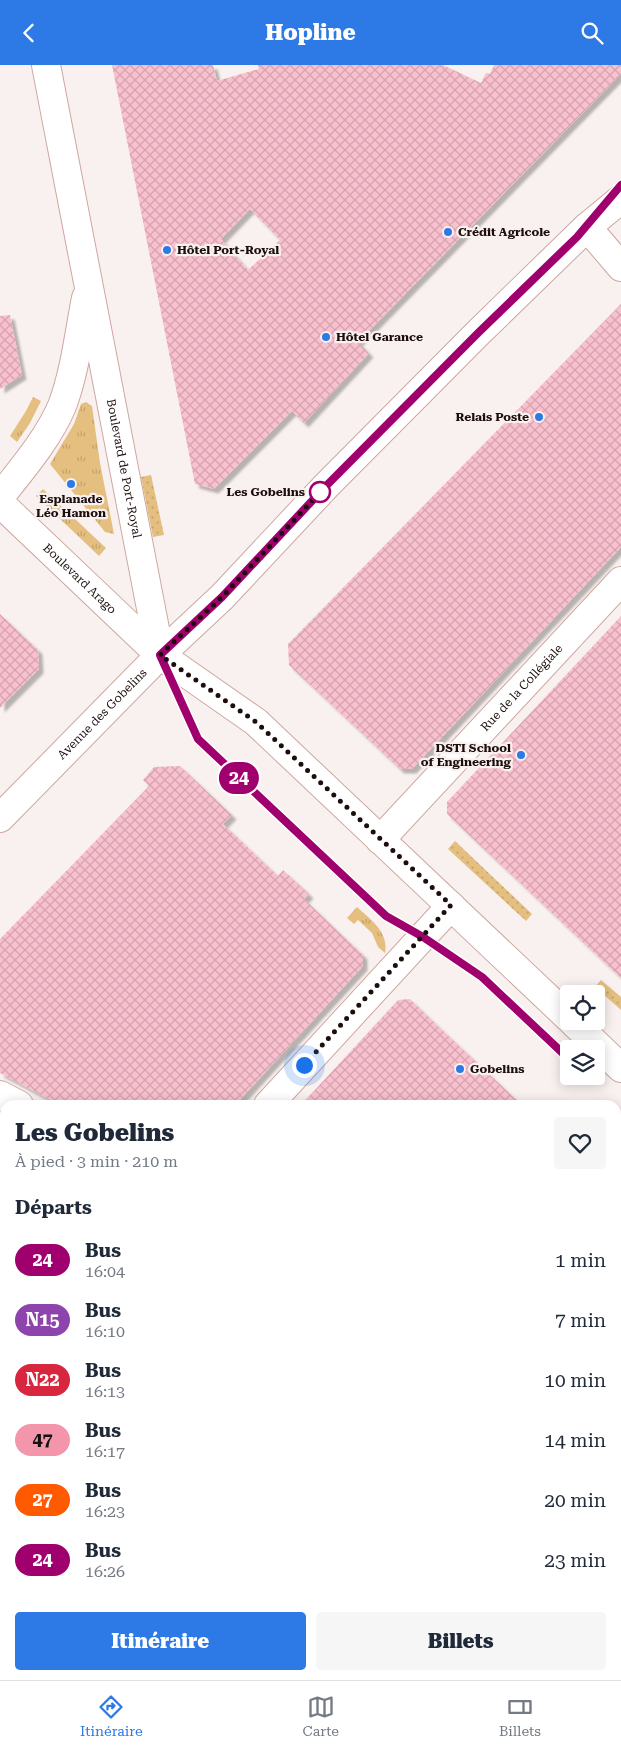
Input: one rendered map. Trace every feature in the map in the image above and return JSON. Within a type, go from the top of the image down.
[{"type":"main road","name":"Boulevard de Port-Royal","points":[[46,65],[160,655]]},
{"type":"main road","name":"Avenue des Gobelins","points":[[587,227],[621,185]]},
{"type":"main road","name":"Avenue des Gobelins","points":[[0,818],[160,655],[222,597],[330,482],[478,333],[587,227],[621,199]]},
{"type":"main road","points":[[587,227],[621,267]]},
{"type":"main road","name":"Boulevard de Port-Royal","points":[[0,497],[26,464],[51,427],[62,406],[70,377],[89,281]]},
{"type":"main road","name":"Boulevard Arago","points":[[0,503],[160,655],[256,722],[560,1009]]},
{"type":"main road","name":"Rue de la Collégiale","points":[[380,840],[621,581]]},
{"type":"main road","points":[[273,1100],[451,905]]},
{"type":"main road","points":[[581,1030],[621,1068]]},
{"type":"green space","points":[[33,397],[41,401],[30,423],[17,442],[10,436]]},
{"type":"green space","points":[[86,402],[92,406],[100,463],[114,534],[105,532],[50,464],[74,424],[81,404]]},
{"type":"green space","points":[[151,475],[164,535],[153,537],[141,477]]},
{"type":"green space","points":[[43,489],[106,548],[99,556],[36,496]]},
{"type":"green space","points":[[455,841],[532,914],[526,921],[448,849]]},
{"type":"green space","points":[[357,907],[382,933],[386,946],[385,953],[378,947],[372,933],[358,920],[354,924],[347,918]]},
{"type":"green space","points":[[601,980],[621,997],[621,1010],[605,996],[605,985],[597,985]]},
{"type":"building","points":[[112,65],[213,65],[217,81],[259,69],[258,65],[443,65],[481,83],[486,73],[490,74],[494,65],[621,65],[621,74],[358,342],[369,353],[304,423],[292,411],[214,489],[195,484]],"holes":[[[250,209],[280,240],[248,270],[221,239]]]},
{"type":"building","points":[[621,304],[621,547],[412,769],[400,769],[289,665],[288,644]]},
{"type":"building","points":[[10,315],[22,375],[0,389],[0,316]]},
{"type":"building","points":[[0,614],[38,650],[39,669],[0,708]]},
{"type":"building","points":[[621,616],[621,978],[447,814],[447,802]]},
{"type":"building","points":[[180,766],[232,815],[223,824],[278,876],[283,870],[309,894],[304,899],[363,955],[363,966],[240,1100],[51,1100],[0,1073],[0,939],[149,786],[143,780],[154,767]]},
{"type":"building","points":[[410,999],[517,1100],[306,1100],[398,1000]]},
{"type":"bus line","name":"24","points":[[560,1051],[482,977],[423,937],[386,916],[198,739],[160,655],[222,597],[326,486],[478,333],[587,227],[621,185]]},
{"type":"place","name":"Crédit Agricole","points":[[448,232]]},
{"type":"place","name":"Hôtel Port-Royal","points":[[167,250]]},
{"type":"place","name":"Hôtel Garance","points":[[326,337]]},
{"type":"place","name":"Relais Poste","points":[[539,417]]},
{"type":"place","name":"Esplanade Léo Hamon","points":[[71,484]]},
{"type":"place","name":"Les Gobelins","points":[[320,492]]},
{"type":"place","name":"DSTI School of Engineering","points":[[521,755]]},
{"type":"place","name":"Gobelins","points":[[460,1069]]},
{"type":"route","points":[[304,1065],[451,905],[256,722],[160,655],[222,597],[326,486],[320,492]]}]
